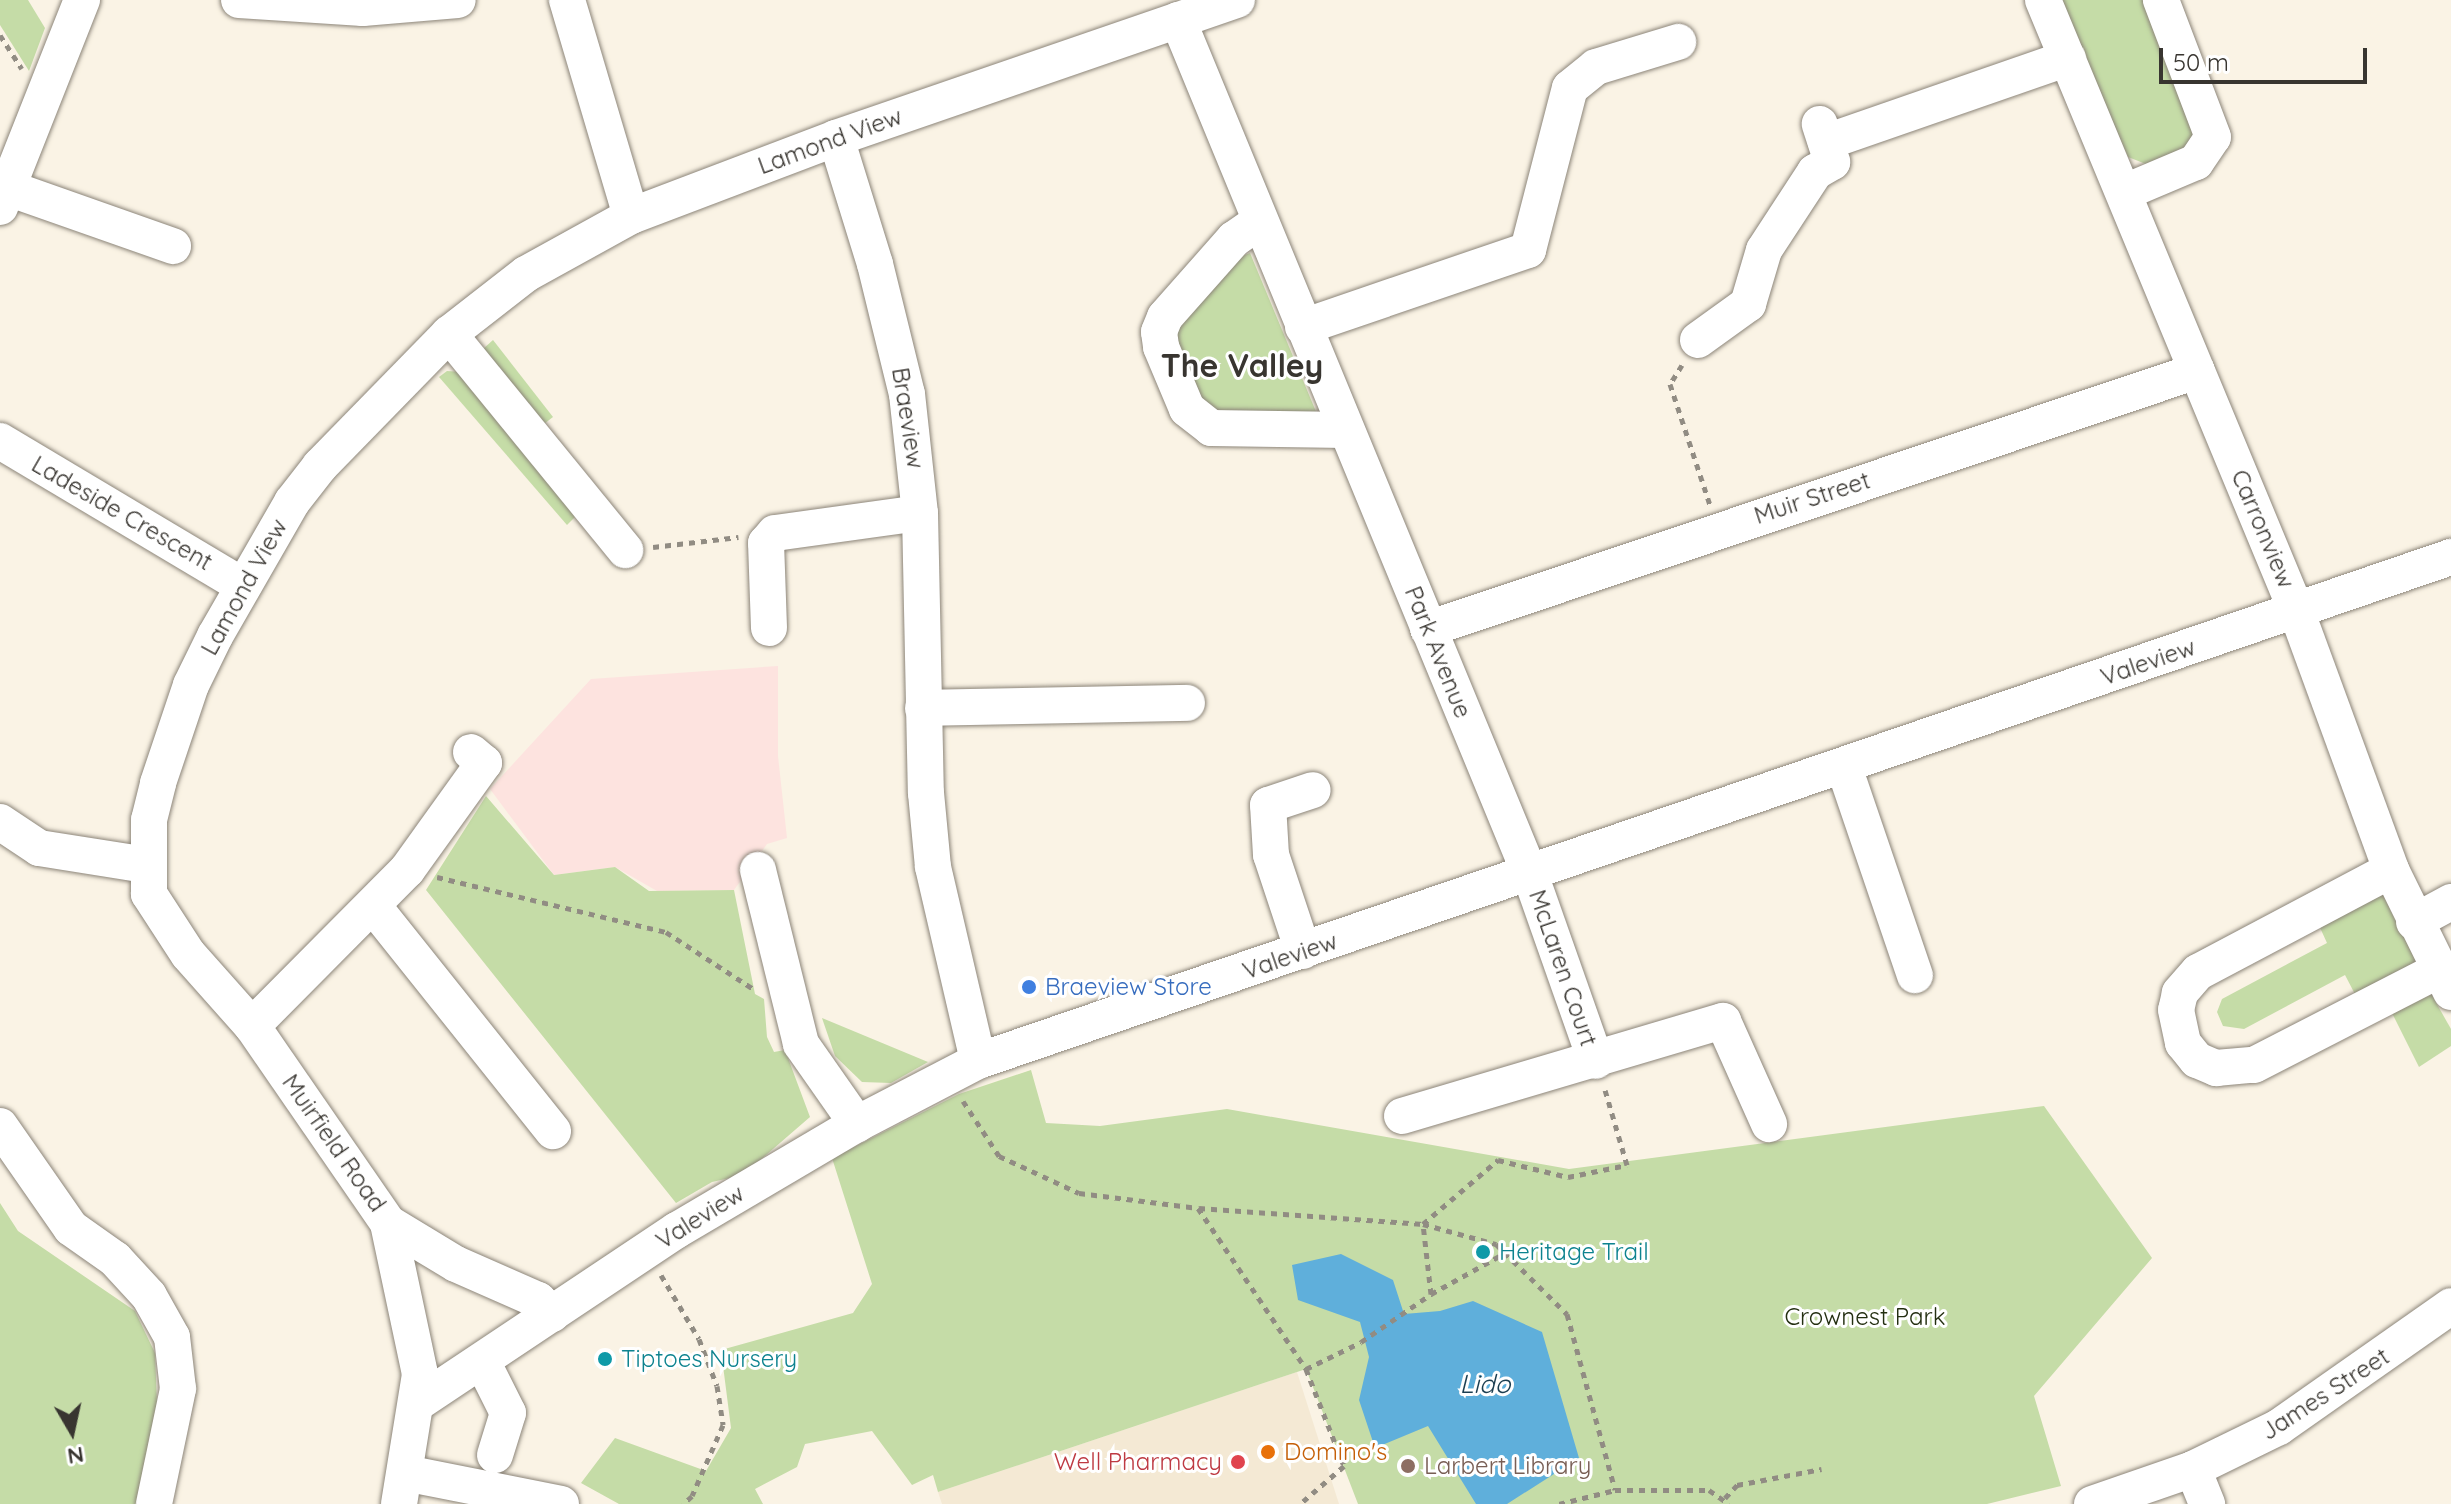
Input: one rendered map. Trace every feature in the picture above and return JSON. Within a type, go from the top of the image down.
[{"type":"street","points":[[82,0],[4,198],[173,246]]},
{"type":"street","points":[[239,0],[363,8],[458,0]]},
{"type":"street","points":[[567,0],[631,216]]},
{"type":"street","name":"Lamond View","points":[[148,880],[149,820],[174,730],[191,685],[243,586],[292,502],[320,466],[449,334],[526,274],[631,216],[836,138],[1237,0]]},
{"type":"street","name":"Carronview","points":[[2043,0],[2296,610],[2391,870],[2445,981],[2254,1065],[2216,1068],[2197,1060],[2183,1043],[2176,1010],[2180,993],[2198,972],[2391,870]]},
{"type":"street","points":[[2125,192],[2196,162],[2213,137],[2161,0]]},
{"type":"street","name":"Park Avenue","points":[[1178,20],[1530,874]]},
{"type":"street","points":[[1303,327],[1528,250],[1570,88],[1596,67],[1678,42]]},
{"type":"street","points":[[1698,340],[1748,304],[1764,250],[1815,172],[1832,162],[1823,133],[2068,58]]},
{"type":"street","name":"Braeview","points":[[836,138],[892,326],[907,394],[920,513],[923,708],[933,867],[964,1068]]},
{"type":"street","points":[[1260,221],[1234,239],[1162,324],[1161,347],[1187,409],[1211,428],[1346,430]]},
{"type":"street","points":[[449,334],[625,550]]},
{"type":"street","name":"Muir Street","points":[[1428,629],[1718,529],[2197,371]]},
{"type":"street","name":"Ladeside Crescent","points":[[0,441],[243,586]]},
{"type":"street","points":[[769,628],[766,543],[775,533],[920,513]]},
{"type":"street","name":"Valeview","points":[[419,1402],[647,1250],[857,1124],[964,1068],[2451,557]]},
{"type":"street","points":[[923,708],[1187,703]]},
{"type":"street","points":[[252,1026],[374,907],[407,870],[484,763],[471,752]]},
{"type":"street","points":[[1844,767],[1915,975]]},
{"type":"street","points":[[1303,951],[1271,855],[1268,805],[1313,790]]},
{"type":"street","points":[[0,822],[39,848],[148,880]]},
{"type":"street","points":[[758,870],[783,985],[801,1044],[857,1124]]},
{"type":"street","name":"McLaren Court","points":[[1530,874],[1596,1061]]},
{"type":"street","name":"Muirfield Road","points":[[148,880],[188,954],[252,1026],[388,1223],[412,1325],[419,1402],[402,1489]]},
{"type":"street","points":[[2414,922],[2451,902]]},
{"type":"street","points":[[374,907],[553,1131]]},
{"type":"street","points":[[1402,1116],[1723,1021],[1769,1124]]},
{"type":"street","points":[[0,1126],[71,1228],[115,1259],[149,1296],[172,1337],[178,1389],[154,1504]]},
{"type":"street","points":[[388,1223],[456,1264],[538,1300],[552,1314]]},
{"type":"street","name":"James Street","points":[[2092,1504],[2193,1469],[2291,1419],[2451,1306]]},
{"type":"street","points":[[482,1361],[508,1413],[495,1455]]},
{"type":"street","points":[[2193,1469],[2207,1504]]},
{"type":"street","points":[[402,1489],[561,1504]]},
{"type":"path","points":[[1698,340],[1670,384],[1718,529]]},
{"type":"path","points":[[625,550],[775,533]]},
{"type":"path","points":[[407,870],[666,932],[756,990],[783,985]]},
{"type":"path","points":[[1423,1224],[1498,1160],[1568,1177],[1627,1165],[1596,1061]]},
{"type":"path","points":[[964,1068],[999,1156],[1079,1193],[1198,1208],[1423,1224],[1496,1244],[1567,1314],[1615,1490]]},
{"type":"path","points":[[1198,1208],[1306,1369],[1344,1466],[1300,1504]]},
{"type":"path","points":[[1423,1224],[1431,1294]]},
{"type":"path","points":[[647,1250],[699,1339],[717,1386],[723,1425],[692,1496],[683,1504]]},
{"type":"path","points":[[1306,1369],[1361,1342],[1408,1308],[1505,1253]]},
{"type":"path","points":[[1559,1504],[1615,1490],[1709,1490],[1727,1501],[1737,1485],[1822,1469]]},
{"type":"shaded area","points":[[778,666],[778,756],[787,838],[767,844],[734,890],[657,891],[615,867],[554,875],[490,789],[591,679]]},
{"type":"shaded area","points":[[1297,1372],[1339,1504],[942,1504],[938,1492]]},
{"type":"green space","points":[[0,0],[28,0],[45,28],[29,71],[0,25]]},
{"type":"green space","points":[[2060,0],[2148,0],[2199,144],[2151,166],[2128,157]]},
{"type":"green space","points":[[1250,253],[1317,414],[1212,418],[1172,342],[1178,319],[1237,258]]},
{"type":"green space","points":[[493,340],[553,417],[540,427],[483,349]]},
{"type":"green space","points":[[447,371],[461,372],[576,516],[567,525],[439,377]]},
{"type":"green space","points":[[486,796],[554,875],[615,867],[649,891],[734,890],[755,994],[764,999],[767,1037],[774,1052],[785,1050],[810,1117],[743,1175],[712,1182],[676,1203],[426,890]]},
{"type":"green space","points":[[2380,889],[2419,968],[2357,998],[2345,975],[2244,1029],[2223,1026],[2217,1012],[2222,999],[2327,943],[2317,921]]},
{"type":"green space","points":[[2430,992],[2451,1029],[2451,1046],[2419,1067],[2391,1011]]},
{"type":"green space","points":[[822,1018],[928,1062],[891,1083],[862,1082],[835,1056]]},
{"type":"green space","name":"Crownest Park","points":[[1031,1070],[1046,1123],[1100,1126],[1227,1109],[1569,1169],[2044,1106],[2152,1258],[2034,1396],[2061,1486],[1987,1504],[1358,1504],[1306,1369],[938,1492],[933,1475],[912,1485],[872,1431],[805,1444],[797,1467],[755,1489],[763,1504],[619,1504],[581,1483],[615,1438],[706,1471],[731,1428],[721,1350],[853,1313],[872,1284],[832,1158],[959,1094]]},
{"type":"green space","points":[[0,1203],[18,1231],[135,1311],[155,1353],[157,1403],[136,1504],[0,1504]]},
{"type":"water","name":"Lido","points":[[1341,1254],[1393,1280],[1404,1314],[1440,1311],[1473,1301],[1542,1332],[1579,1458],[1507,1504],[1476,1504],[1428,1426],[1375,1448],[1359,1400],[1369,1357],[1360,1322],[1298,1300],[1292,1265]]},
{"type":"place","name":"Braeview Store","points":[[1029,987]]},
{"type":"place","name":"Heritage Trail","points":[[1483,1252]]},
{"type":"place","name":"Tiptoes Nursery","points":[[605,1359]]},
{"type":"place","name":"Domino's","points":[[1268,1452]]},
{"type":"place","name":"Well Pharmacy","points":[[1238,1462]]},
{"type":"place","name":"Larbert Library","points":[[1408,1466]]},
{"type":"district","name":"The Valley","points":[[1242,365]]}]
